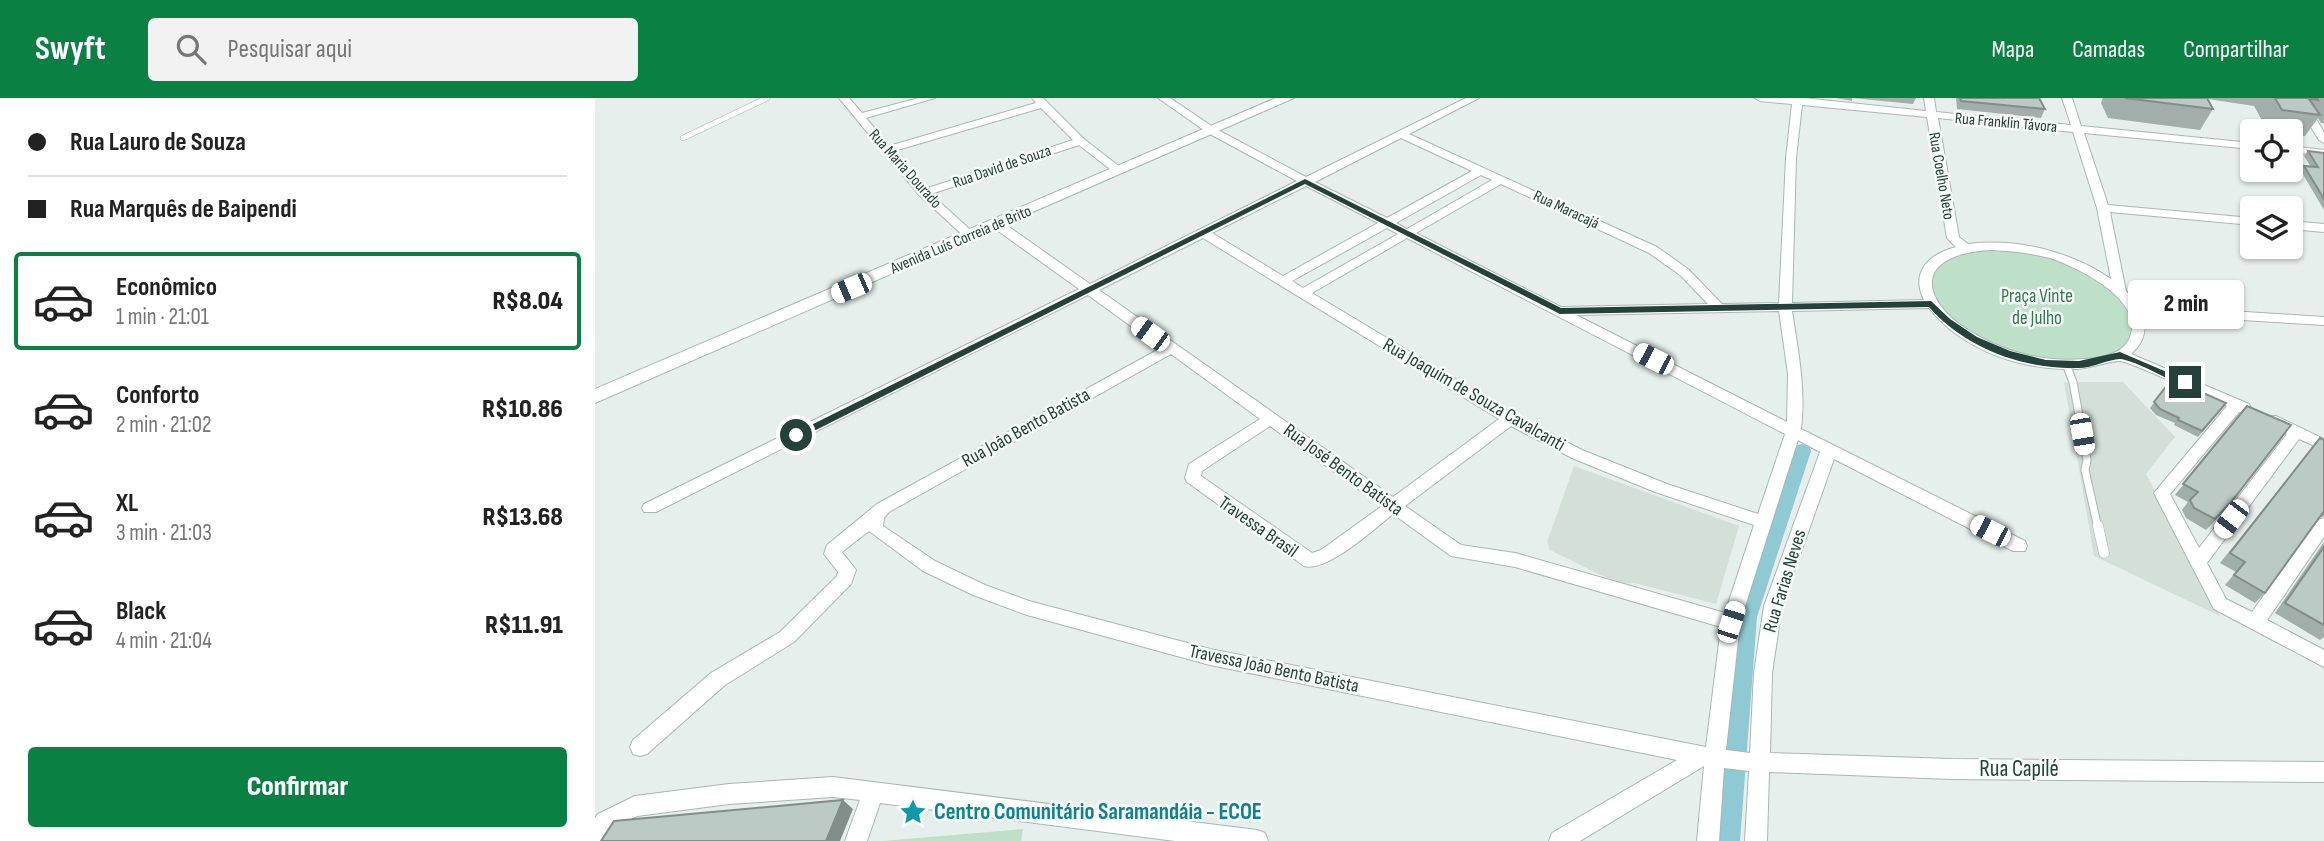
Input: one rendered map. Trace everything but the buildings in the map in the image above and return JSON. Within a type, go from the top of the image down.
[{"type":"main road","name":"Avenida Luís Correia de Brito","points":[[595,397],[998,225],[1284,98]]},
{"type":"street","name":"Rua Maria Dourado","points":[[843,98],[923,193],[971,236]]},
{"type":"street","points":[[860,117],[930,98]]},
{"type":"street","points":[[1163,98],[1212,131],[1305,181],[2019,546]]},
{"type":"street","points":[[650,508],[1474,98]]},
{"type":"street","name":"Rua Franklin Távora","points":[[1760,98],[2240,145]]},
{"type":"street","name":"Rua Coelho Neto","points":[[1929,98],[1952,238],[1965,248]]},
{"type":"street","points":[[2067,98],[2103,208],[2120,292]]},
{"type":"street","points":[[2298,98],[2324,140]]},
{"type":"street","name":"Rua Farias Neves","points":[[1708,841],[1720,690],[1731,622],[1793,431],[1796,408],[1785,306],[1791,158],[1798,100]]},
{"type":"street","points":[[886,150],[1041,101],[1080,141],[1119,172]]},
{"type":"street","name":"Rua Maracajá","points":[[1400,134],[1653,250],[1684,272],[1718,307]]},
{"type":"street","name":"Rua David de Souza","points":[[923,193],[1080,141]]},
{"type":"street","points":[[2303,150],[2324,153]]},
{"type":"street","points":[[1282,282],[1481,172]]},
{"type":"street","points":[[1302,294],[1500,180]]},
{"type":"street","points":[[2103,208],[2240,220]]},
{"type":"street","name":"Rua José Bento Batista","points":[[998,225],[1457,551],[1515,560],[1731,622]]},
{"type":"street","points":[[2303,226],[2324,228]]},
{"type":"street","name":"Rua Joaquim de Souza Cavalcanti","points":[[1203,233],[1510,419],[1612,469],[1763,522]]},
{"type":"street","points":[[2012,247],[2056,257],[2079,266],[2120,292],[2134,309],[2140,329],[2134,344],[2120,355],[2097,363],[2066,364],[2046,363],[1991,347],[1946,321],[1931,304],[1924,286],[1927,269],[1943,255],[1965,248],[2012,247]]},
{"type":"street","points":[[1560,311],[1931,304]]},
{"type":"street","points":[[2134,309],[2324,321]]},
{"type":"street","name":"Rua João Bento Batista","points":[[640,747],[718,679],[797,629],[845,579],[847,570],[833,554],[833,550],[879,512],[1170,349]]},
{"type":"street","points":[[2120,355],[2324,444]]},
{"type":"street","points":[[2236,405],[2162,493],[2220,604],[2324,659]]},
{"type":"street","name":"Travessa Brasil","points":[[1272,418],[1195,468],[1192,473],[1198,483],[1310,561],[1328,555],[1510,419]]},
{"type":"street","points":[[2198,562],[2297,432]]},
{"type":"street","name":"Rua Farias Neves","points":[[1756,841],[1755,762],[1763,673],[1773,606],[1829,450]]},
{"type":"street","name":"Travessa João Bento Batista","points":[[879,512],[874,524],[877,530],[929,566],[978,590],[1027,608],[1210,657],[1713,757]]},
{"type":"street","points":[[2255,623],[2324,524]]},
{"type":"street","points":[[1560,841],[1713,757]]},
{"type":"street","name":"Rua Capilé","points":[[1713,757],[1755,762],[1951,769],[2324,772]]},
{"type":"street","points":[[595,835],[606,821],[635,806],[729,794],[833,787],[1220,839],[1257,841]]},
{"type":"street","points":[[856,841],[873,793]]},
{"type":"lane","points":[[683,138],[767,98]]},
{"type":"lane","points":[[2066,364],[2073,382],[2087,460],[2085,470],[2104,552]]},
{"type":"shaded area","points":[[2064,382],[2123,382],[2175,437],[2146,474],[2220,616],[2094,556]]},
{"type":"shaded area","points":[[1574,466],[1739,526],[1716,604],[1634,583],[1619,584],[1550,550],[1547,542]]},
{"type":"green space","name":"Praça Vinte de Julho","points":[[1992,246],[2056,257],[2120,292],[2140,329],[2112,359],[2046,363],[1974,339],[1931,304],[1927,269],[1942,255]]},
{"type":"green space","points":[[1023,829],[1021,841],[883,841]]},
{"type":"waterway","points":[[1727,841],[1746,617],[1802,451]]},
{"type":"place","name":"Centro Comunitário Saramandáia - ECOE","points":[[913,812]]},
{"type":"route","points":[[796,435],[1305,181],[1560,311],[1931,304],[1946,321],[1974,340],[2007,354],[2046,363],[2079,365],[2097,363],[2120,355],[2185,382]]}]
